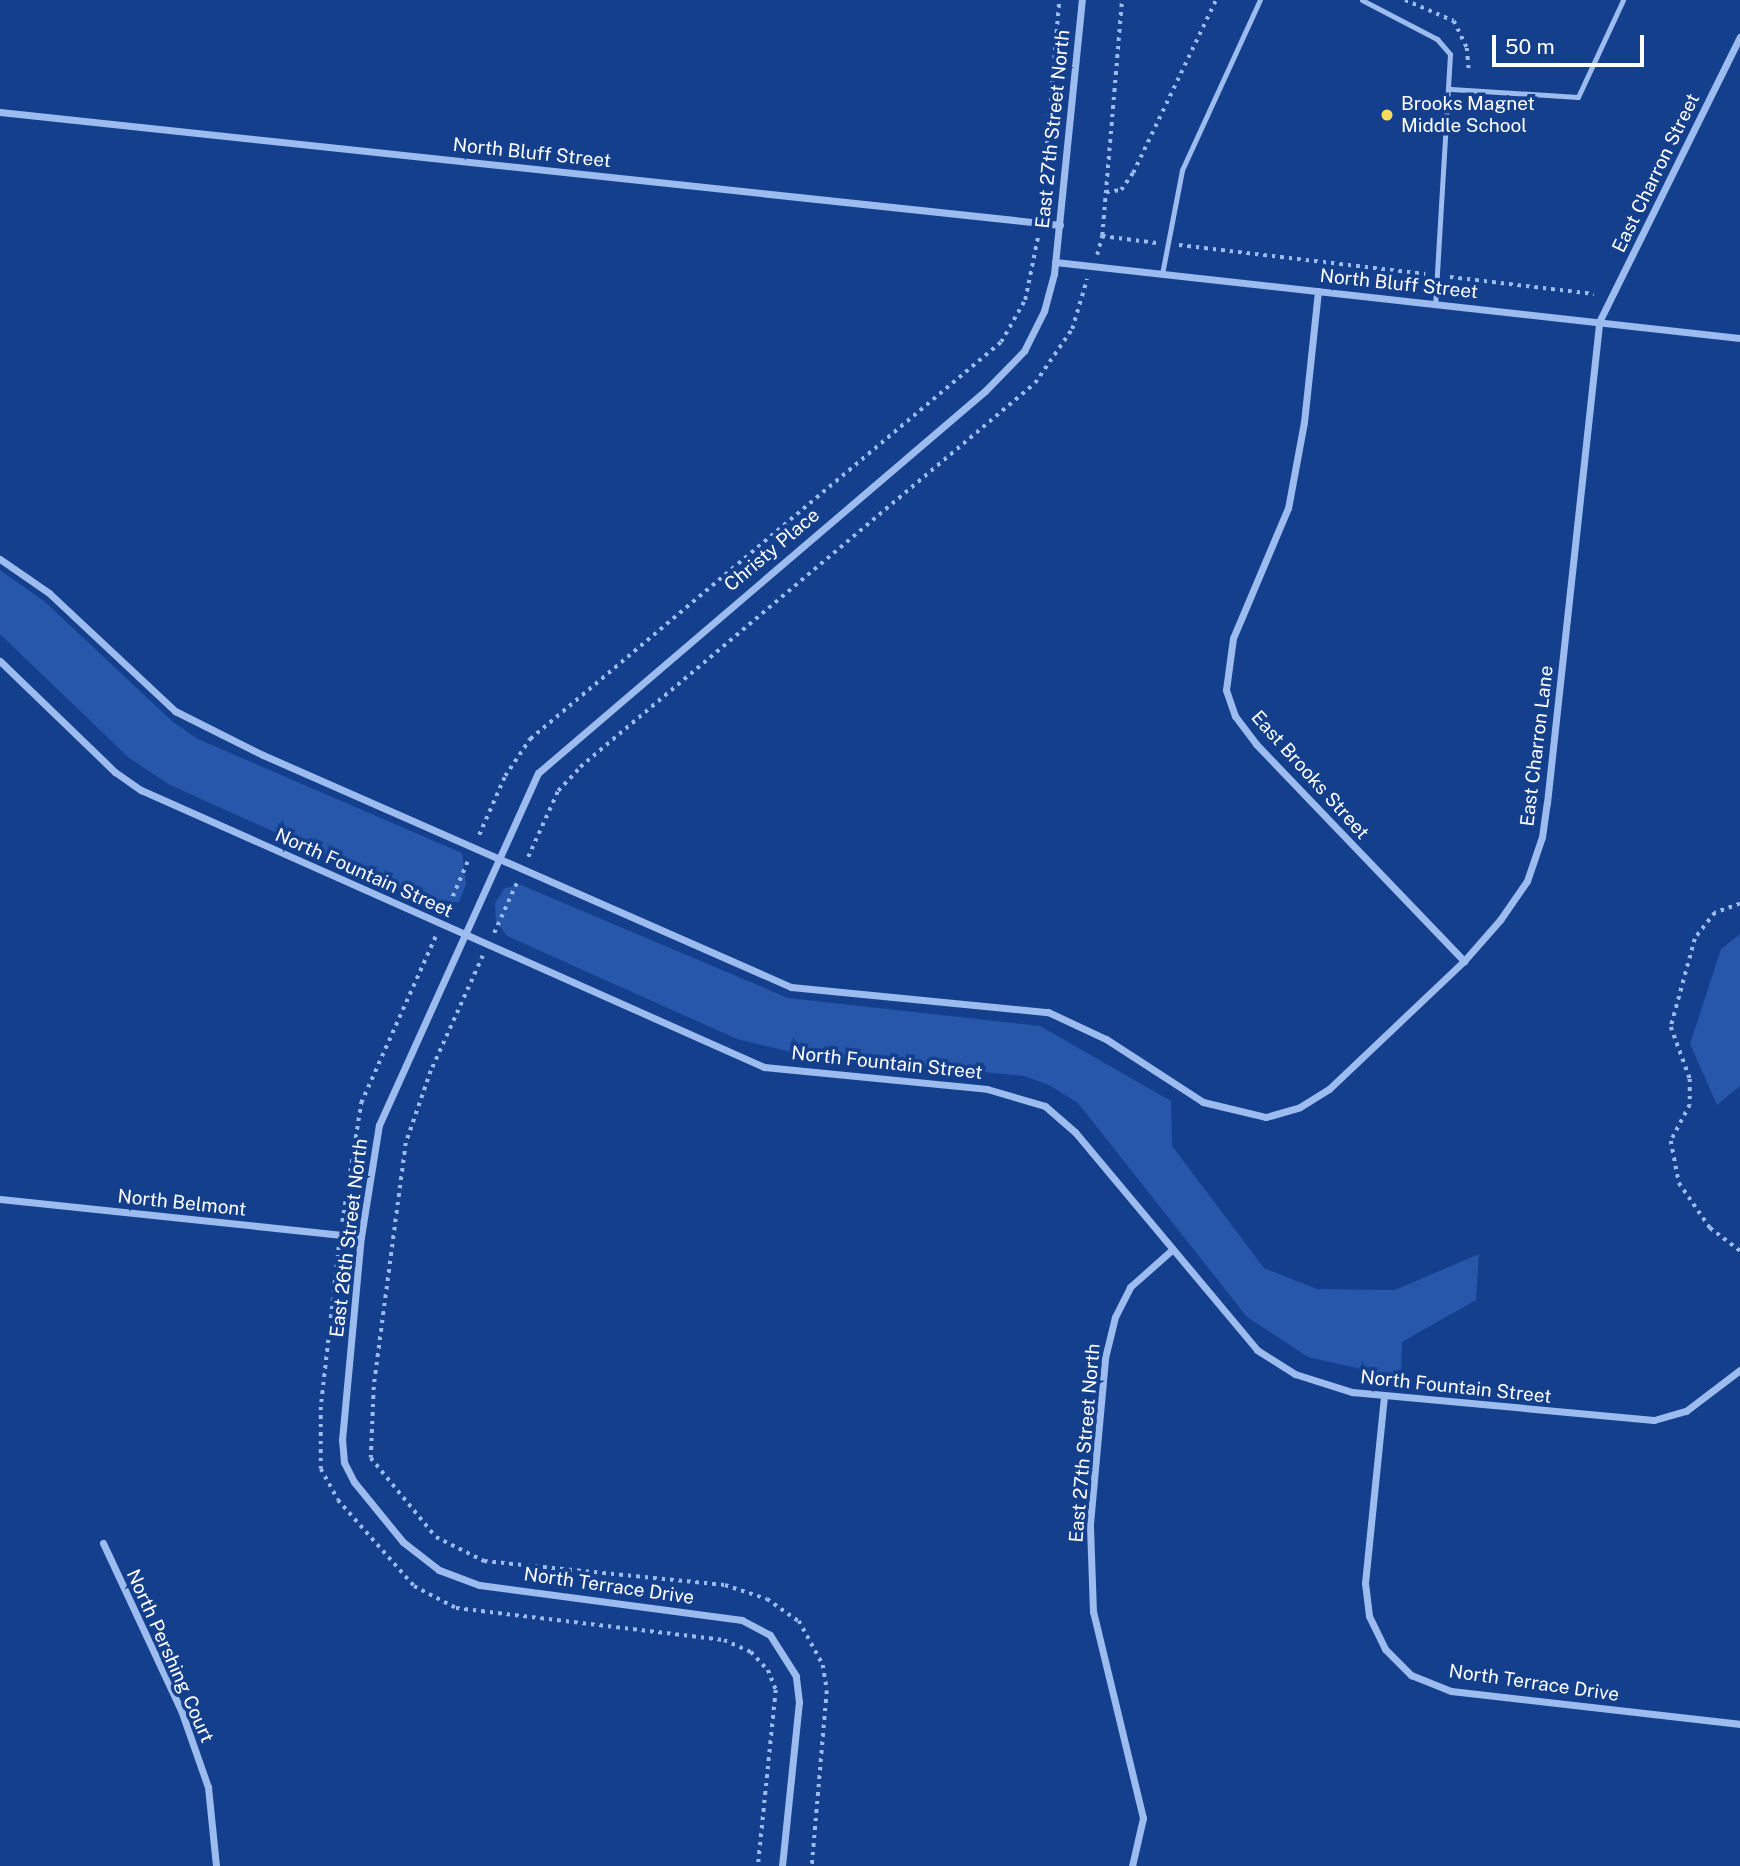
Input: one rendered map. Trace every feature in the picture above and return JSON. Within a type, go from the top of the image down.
[{"type":"street","name":"East 27th Street North","points":[[1055,261],[1082,0]]},
{"type":"street","name":"East Charron Street","points":[[1599,322],[1740,37]]},
{"type":"street","name":"North Bluff Street","points":[[0,112],[1060,225]]},
{"type":"street","name":"North Bluff Street","points":[[1055,261],[1740,338]]},
{"type":"street","name":"Christy Place","points":[[498,859],[538,773],[985,391],[1024,351],[1044,311],[1055,261]]},
{"type":"street","name":"East Brooks Street","points":[[1318,291],[1304,422],[1288,508],[1233,638],[1226,691],[1235,716],[1256,744],[1464,961]]},
{"type":"street","name":"East Charron Lane","points":[[522,870],[791,987],[1048,1013],[1107,1039],[1203,1102],[1266,1117],[1300,1107],[1329,1089],[1464,961],[1500,920],[1527,881],[1542,837],[1599,322]]},
{"type":"street","points":[[0,559],[49,593],[175,711],[522,870]]},
{"type":"street","name":"North Fountain Street","points":[[0,661],[115,772],[141,790],[764,1067],[987,1089],[1045,1106],[1075,1132],[1256,1350],[1295,1374],[1352,1392],[1654,1420],[1686,1410],[1740,1370]]},
{"type":"street","name":"East 26th Street North","points":[[403,1542],[354,1482],[344,1462],[342,1440],[361,1237],[379,1125],[498,859]]},
{"type":"street","name":"North Belmont","points":[[0,1199],[361,1237]]},
{"type":"street","name":"East 27th Street North","points":[[1132,1866],[1143,1818],[1093,1612],[1090,1524],[1105,1358],[1115,1317],[1130,1287],[1173,1249]]},
{"type":"street","name":"North Terrace Drive","points":[[1384,1396],[1365,1583],[1369,1616],[1385,1649],[1411,1675],[1451,1691],[1740,1724]]},
{"type":"street","name":"North Terrace Drive","points":[[403,1542],[439,1570],[479,1584],[742,1620],[770,1635],[796,1676],[796,1743],[782,1866]]},
{"type":"street","name":"North Pershing Court","points":[[103,1543],[181,1710],[208,1787],[216,1866]]},
{"type":"lane","points":[[1162,274],[1182,170],[1261,0]]},
{"type":"lane","points":[[1362,0],[1437,38],[1450,54],[1451,89],[1435,304]]},
{"type":"lane","points":[[1451,89],[1578,97],[1623,0]]},
{"type":"path","points":[[758,1866],[776,1690],[768,1670],[751,1652],[724,1640],[456,1608],[414,1586],[338,1500],[321,1469],[321,1407],[360,1103],[505,776],[530,739],[1001,342],[1025,300],[1040,222],[1059,0]]},
{"type":"path","points":[[812,1866],[827,1690],[823,1665],[799,1621],[767,1599],[725,1585],[484,1561],[436,1536],[371,1458],[374,1387],[405,1143],[431,1070],[558,791],[580,767],[1035,383],[1072,329],[1102,236],[1122,0]]},
{"type":"path","points":[[1106,192],[1121,190],[1133,173],[1216,0]]},
{"type":"path","points":[[1405,0],[1454,21],[1468,48],[1469,70]]},
{"type":"path","points":[[1102,236],[1594,294]]},
{"type":"path","points":[[1740,904],[1715,913],[1695,939],[1671,1027],[1690,1079],[1690,1105],[1671,1142],[1679,1183],[1710,1228],[1740,1251]]},
{"type":"shaded area","points":[[0,570],[44,601],[173,722],[198,739],[462,853],[466,884],[459,902],[421,898],[170,785],[129,758],[0,634]]},
{"type":"shaded area","points":[[521,885],[788,998],[1040,1026],[1171,1101],[1172,1146],[1264,1268],[1317,1289],[1395,1290],[1479,1254],[1476,1300],[1402,1342],[1401,1378],[1308,1357],[1247,1317],[1078,1103],[1049,1085],[1024,1076],[799,1054],[737,1039],[507,936],[496,921],[495,903],[505,888]]},
{"type":"shaded area","points":[[1740,934],[1740,1086],[1717,1105],[1690,1044],[1721,949]]},
{"type":"place","name":"Brooks Magnet Middle School","points":[[1387,115]]}]
